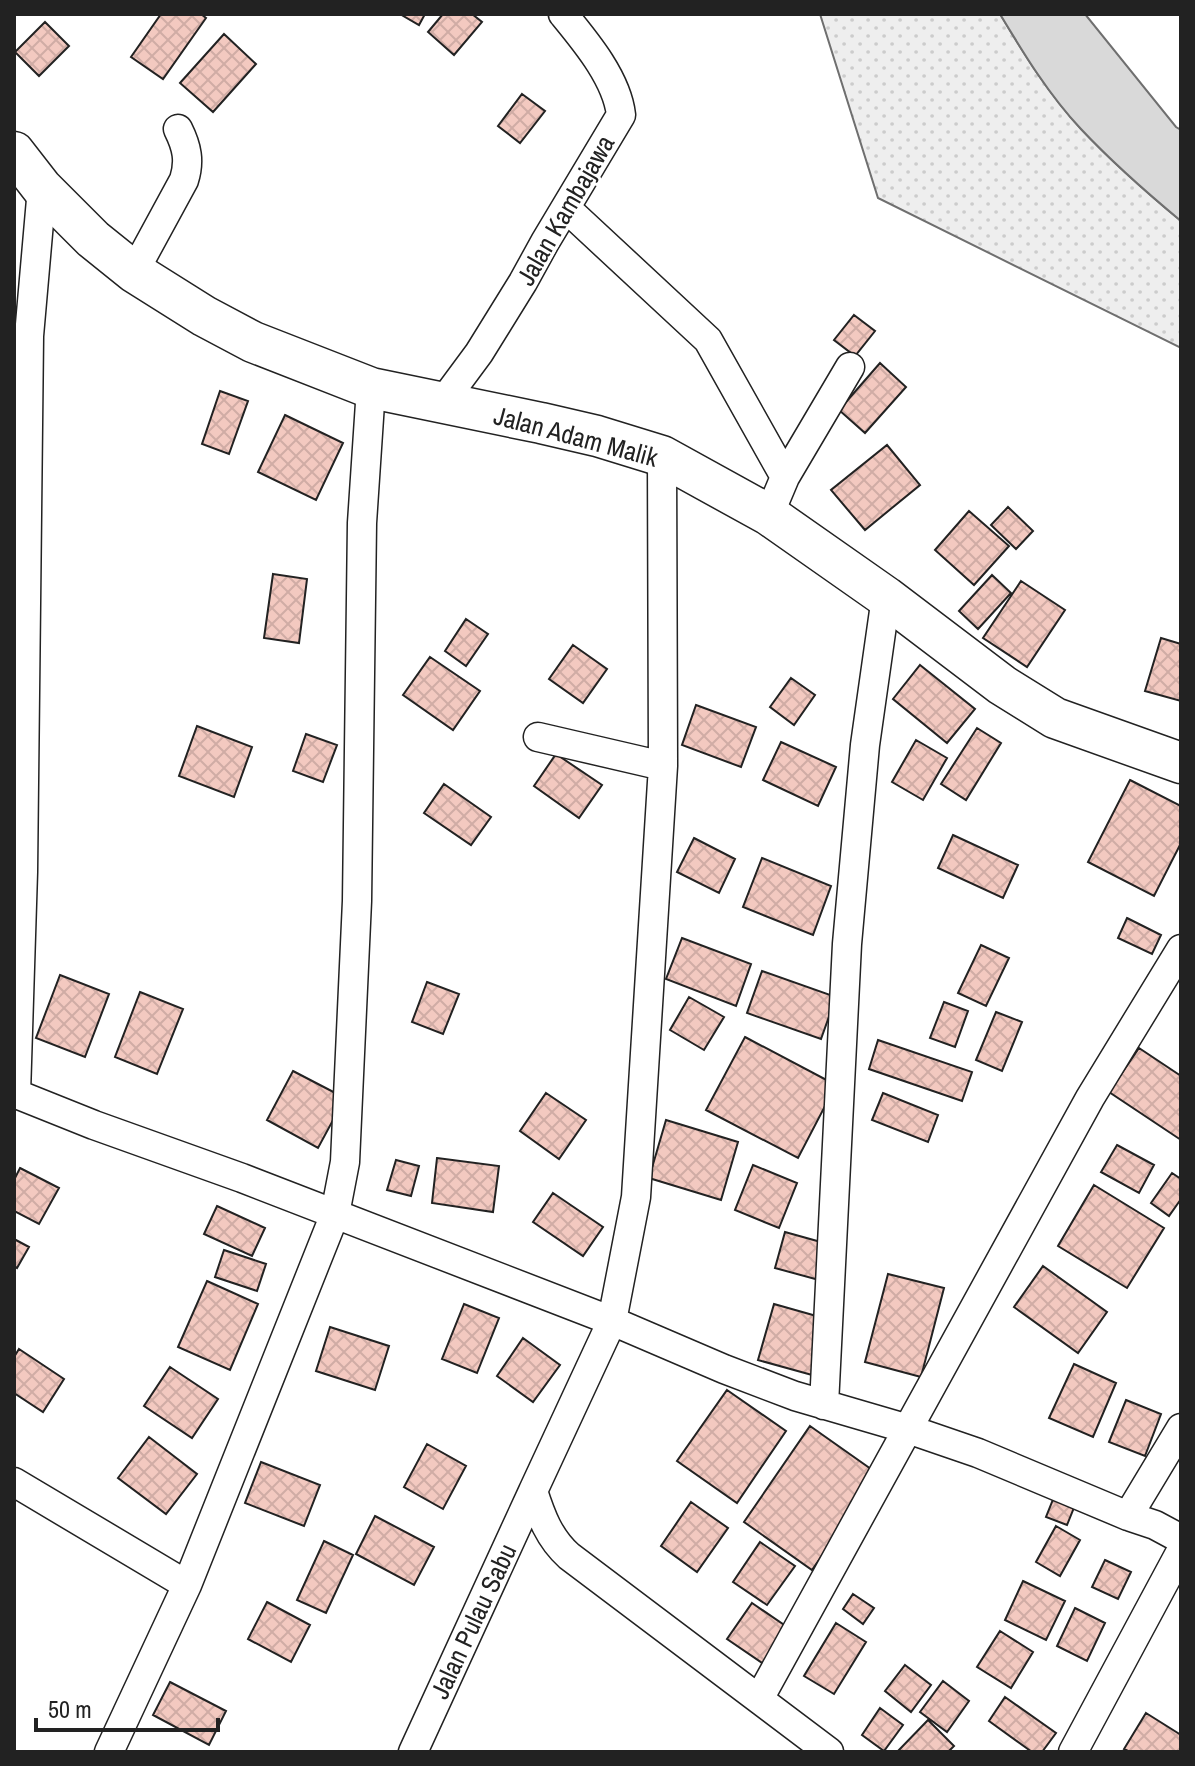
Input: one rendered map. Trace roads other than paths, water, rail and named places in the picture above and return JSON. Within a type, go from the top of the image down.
[{"type":"highway","name":"Jalan Adam Malik","points":[[14,152],[42,188],[93,239],[134,272],[204,316],[253,342],[371,388],[597,436],[662,456],[769,515],[886,597],[1002,685],[1055,718],[1181,763]]},
{"type":"street","name":"Jalan Kambajawa","points":[[442,403],[479,353],[621,115],[619,100],[611,82],[563,14]]},
{"type":"street","points":[[134,272],[184,180],[188,167],[186,146],[178,129]]},
{"type":"street","points":[[42,188],[29,336],[23,872],[15,1093],[612,1321],[724,1369],[824,1405],[978,1453],[1155,1525],[1181,1539]]},
{"type":"street","points":[[566,208],[708,340],[785,477]]},
{"type":"street","points":[[769,515],[785,477],[850,367]]},
{"type":"street","points":[[109,1752],[187,1585],[335,1214],[345,1162],[357,901],[362,523],[371,388]]},
{"type":"street","name":"Jalan Pulau Sabu","points":[[413,1752],[612,1321],[636,1197],[663,766],[662,456]]},
{"type":"street","points":[[824,1405],[847,944],[865,745],[886,597]]},
{"type":"street","points":[[538,737],[663,766]]},
{"type":"street","points":[[759,1699],[1090,1098],[1181,949]]},
{"type":"street","points":[[1128,1516],[1181,1428]]},
{"type":"street","points":[[14,1482],[187,1585]]},
{"type":"street","points":[[533,1491],[542,1519],[556,1544],[569,1556],[829,1752]]},
{"type":"street","points":[[1073,1752],[1181,1551]]}]
